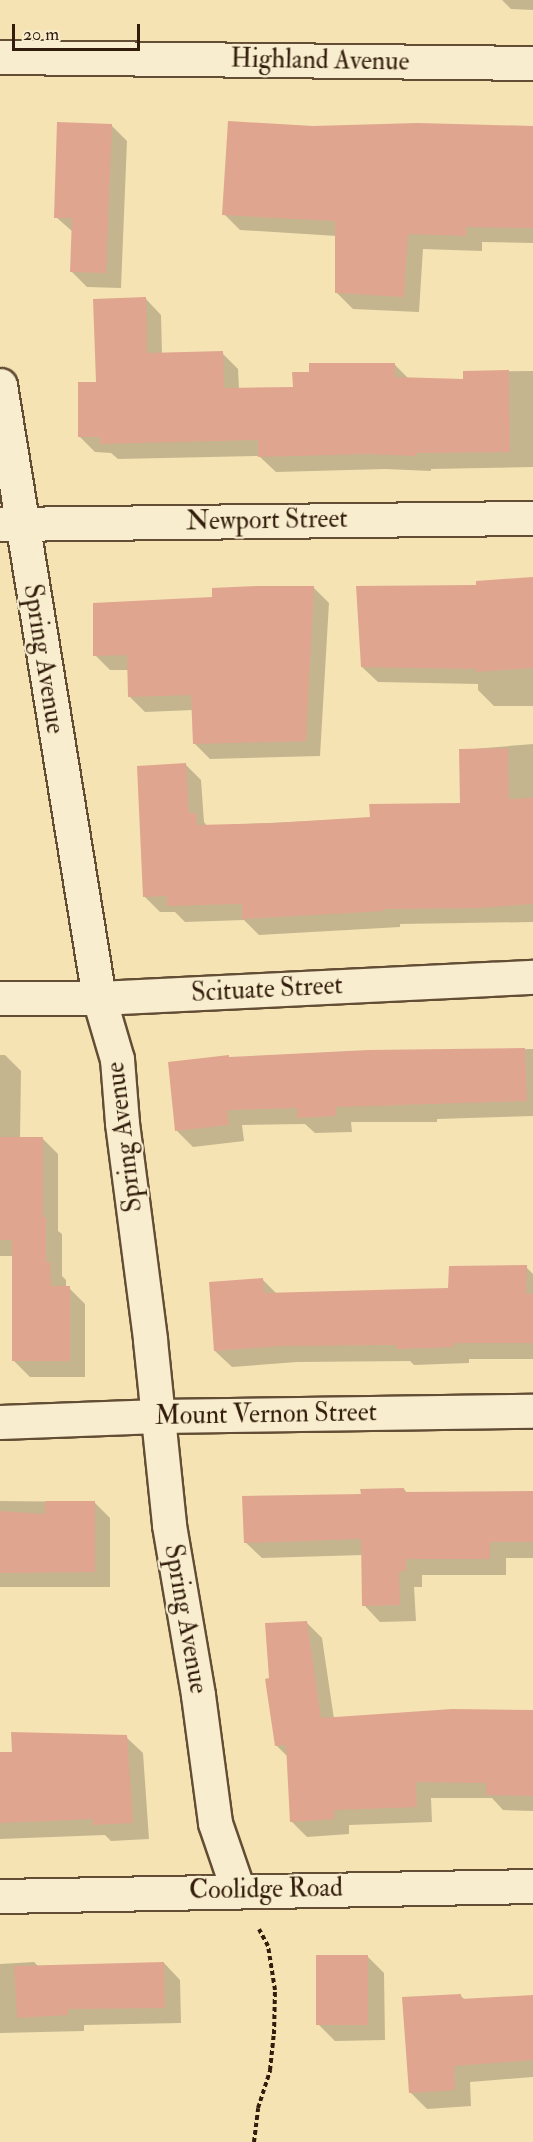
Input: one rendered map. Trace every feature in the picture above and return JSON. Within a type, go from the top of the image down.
[{"type":"street","name":"Highland Avenue","points":[[0,57],[533,63]]},
{"type":"street","name":"Spring Avenue","points":[[0,385],[11,524],[99,998],[117,1059],[122,1122],[169,1525],[198,1695],[215,1822],[238,1890]]},
{"type":"street","name":"Newport Street","points":[[11,524],[533,518]]},
{"type":"street","name":"Scituate Street","points":[[0,998],[99,998],[533,977]]},
{"type":"street","name":"Mount Vernon Street","points":[[0,1422],[158,1416],[533,1411]]},
{"type":"street","name":"Coolidge Road","points":[[0,1896],[533,1886]]},
{"type":"path","points":[[238,1890],[268,1946],[275,1990],[270,2070],[258,2108],[254,2142]]},
{"type":"building","points":[[228,121],[313,126],[418,123],[533,126],[533,228],[466,227],[466,236],[408,234],[404,297],[335,293],[335,221],[222,215]]},
{"type":"building","points":[[57,122],[112,124],[106,273],[70,272],[72,218],[54,218]]},
{"type":"building","points":[[146,297],[147,353],[223,351],[224,388],[293,387],[292,372],[309,372],[309,363],[395,363],[395,377],[463,379],[463,371],[509,370],[510,452],[416,453],[416,456],[368,454],[258,457],[258,440],[100,444],[100,437],[78,437],[78,382],[96,382],[93,299]]},
{"type":"building","points":[[533,577],[533,668],[476,672],[476,669],[361,667],[356,586],[476,585],[476,581]]},
{"type":"building","points":[[314,586],[306,741],[193,744],[191,695],[128,697],[127,655],[93,656],[93,603],[212,597],[212,588]]},
{"type":"building","points":[[508,748],[509,799],[533,798],[533,904],[479,908],[384,909],[384,911],[242,919],[242,904],[167,906],[167,896],[143,897],[137,766],[186,763],[189,813],[196,813],[197,825],[274,823],[370,817],[369,804],[460,803],[459,749]]},
{"type":"building","points":[[525,1048],[527,1101],[336,1107],[336,1116],[297,1118],[297,1108],[227,1110],[229,1125],[175,1131],[168,1062],[229,1055],[229,1057],[368,1050]]},
{"type":"building","points":[[0,1137],[43,1137],[43,1217],[46,1217],[46,1262],[50,1262],[51,1286],[70,1286],[70,1361],[12,1361],[12,1240],[0,1240]]},
{"type":"building","points":[[527,1265],[526,1294],[533,1294],[533,1343],[453,1343],[454,1347],[396,1349],[396,1345],[280,1346],[214,1351],[209,1282],[263,1278],[264,1293],[448,1288],[449,1266]]},
{"type":"building","points":[[404,1488],[404,1492],[533,1491],[533,1542],[490,1542],[490,1559],[406,1559],[406,1571],[399,1571],[400,1605],[362,1606],[361,1539],[244,1543],[242,1496],[361,1494],[360,1489]]},
{"type":"building","points":[[45,1501],[95,1501],[95,1572],[0,1573],[0,1511],[45,1514]]},
{"type":"building","points":[[307,1621],[321,1718],[452,1709],[533,1710],[533,1796],[486,1795],[486,1783],[416,1782],[417,1807],[334,1810],[334,1819],[290,1822],[286,1745],[275,1746],[265,1679],[269,1678],[265,1623]]},
{"type":"building","points":[[11,1732],[127,1735],[133,1823],[93,1825],[93,1819],[0,1823],[0,1752],[12,1752]]},
{"type":"building","points":[[316,1955],[368,1955],[368,2025],[316,2025]]},
{"type":"building","points":[[164,1962],[165,2008],[68,2009],[68,2015],[17,2018],[14,1966]]},
{"type":"building","points":[[461,1994],[461,1999],[533,1995],[533,2060],[454,2066],[455,2090],[409,2093],[402,1997]]}]
